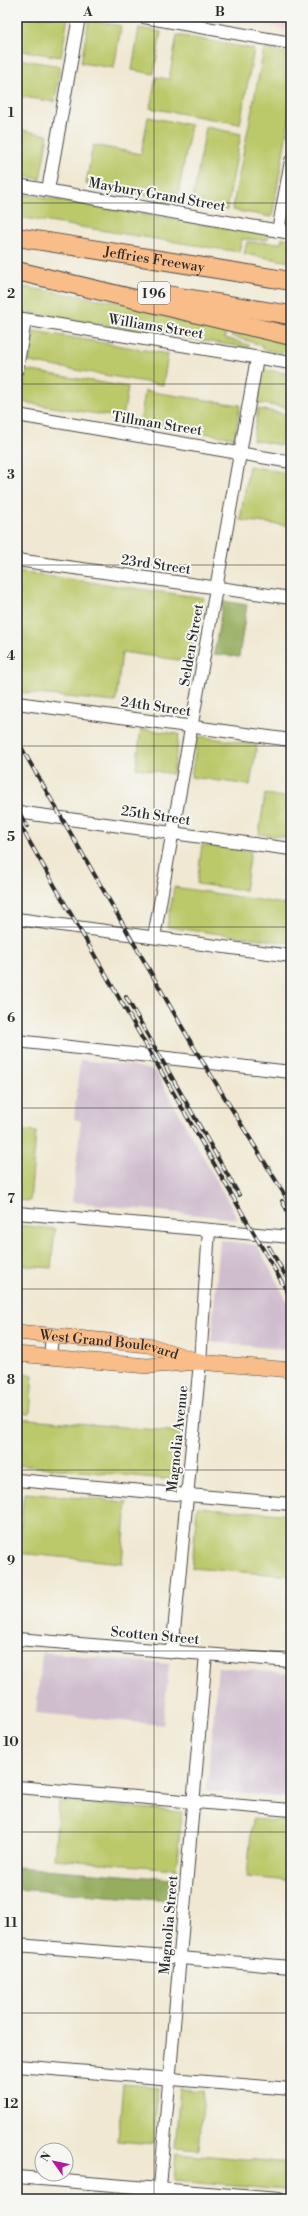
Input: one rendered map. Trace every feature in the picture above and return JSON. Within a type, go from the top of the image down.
[{"type":"highway","name":"Jeffries Freeway","points":[[17,237],[290,281]]},
{"type":"highway","name":"I 96","points":[[17,271],[291,315]]},
{"type":"highway","points":[[17,271],[291,336]]},
{"type":"main road","name":"West Grand Boulevard","points":[[17,1332],[148,1345],[200,1362]]},
{"type":"main road","name":"West Grand Boulevard","points":[[17,1354],[147,1366],[200,1362],[291,1370]]},
{"type":"street","points":[[48,190],[79,17]]},
{"type":"street","points":[[144,17],[291,43]]},
{"type":"street","points":[[278,231],[291,161]]},
{"type":"street","name":"Maybury Grand Street","points":[[17,185],[291,233]]},
{"type":"street","points":[[17,369],[21,319]]},
{"type":"street","name":"Williams Street","points":[[21,319],[291,363]]},
{"type":"street","name":"Selden Street","points":[[154,937],[257,358]]},
{"type":"street","name":"Tillman Street","points":[[17,415],[291,462]]},
{"type":"street","name":"23rd Street","points":[[17,560],[291,598]]},
{"type":"street","name":"24th Street","points":[[17,703],[291,740]]},
{"type":"street","name":"25th Street","points":[[17,812],[291,849]]},
{"type":"street","points":[[17,919],[291,956]]},
{"type":"street","points":[[17,1041],[291,1072]]},
{"type":"street","points":[[17,1213],[291,1237]]},
{"type":"street","name":"Magnolia Avenue","points":[[172,1652],[186,1494],[200,1362],[209,1230]]},
{"type":"street","points":[[50,1357],[52,1335]]},
{"type":"street","points":[[17,1480],[291,1504]]},
{"type":"street","name":"Scotten Street","points":[[17,1638],[291,1661]]},
{"type":"street","name":"Magnolia Street","points":[[160,2194],[206,1654]]},
{"type":"street","points":[[17,1787],[291,1810]]},
{"type":"street","points":[[17,1945],[291,1967]]},
{"type":"street","points":[[17,2066],[291,2089]]},
{"type":"street","points":[[17,2177],[160,2194],[279,2199]]},
{"type":"shaded area","points":[[216,17],[291,17],[291,30]]},
{"type":"shaded area","points":[[80,1060],[130,1065],[155,1071],[238,1219],[72,1202],[81,1121],[74,1119]]},
{"type":"shaded area","points":[[220,1240],[257,1245],[291,1308],[291,1350],[211,1342]]},
{"type":"shaded area","points":[[42,1652],[169,1664],[163,1725],[36,1713]]},
{"type":"shaded area","points":[[218,1667],[291,1674],[291,1768],[288,1798],[207,1790]]},
{"type":"green space","points":[[17,17],[68,17],[61,57],[17,50]]},
{"type":"green space","points":[[89,20],[121,26],[114,68],[81,63]]},
{"type":"green space","points":[[139,28],[161,32],[154,74],[132,70]]},
{"type":"green space","points":[[177,35],[254,49],[240,124],[150,108],[156,77],[169,79]]},
{"type":"green space","points":[[264,49],[291,54],[291,109],[272,217],[232,210]]},
{"type":"green space","points":[[17,59],[60,66],[55,102],[17,96]]},
{"type":"green space","points":[[148,117],[191,125],[177,201],[86,184],[93,145],[141,154]]},
{"type":"green space","points":[[206,127],[241,134],[227,210],[192,204]]},
{"type":"green space","points":[[17,129],[48,135],[40,179],[17,175]]},
{"type":"green space","points":[[17,193],[268,235],[268,240],[242,239],[239,252],[17,217]]},
{"type":"green space","points":[[282,238],[291,239],[291,262],[244,254],[247,242],[281,243]]},
{"type":"green space","points":[[17,286],[137,305],[227,325],[225,338],[249,345],[249,348],[17,311]]},
{"type":"green space","points":[[232,326],[291,340],[291,354],[262,349],[262,345],[231,336]]},
{"type":"green space","points":[[34,331],[168,354],[163,385],[29,362]]},
{"type":"green space","points":[[261,369],[291,374],[291,408],[256,403]]},
{"type":"green space","points":[[26,370],[128,387],[123,418],[21,402]]},
{"type":"green space","points":[[145,391],[240,405],[235,438],[140,423]]},
{"type":"green space","points":[[258,409],[291,415],[291,447],[253,440]]},
{"type":"green space","points":[[249,466],[291,474],[291,526],[240,520]]},
{"type":"green space","points":[[17,572],[204,598],[193,662],[122,652],[116,702],[17,692]]},
{"type":"green space","points":[[223,601],[247,605],[239,657],[214,654]]},
{"type":"green space","points":[[141,729],[179,734],[173,774],[136,768]]},
{"type":"green space","points":[[198,736],[257,745],[250,785],[191,777]]},
{"type":"green space","points":[[265,794],[291,798],[291,838],[259,834]]},
{"type":"green space","points":[[202,845],[251,851],[245,890],[197,884]]},
{"type":"green space","points":[[174,887],[291,905],[291,943],[167,927]]},
{"type":"green space","points":[[17,1130],[36,1132],[30,1201],[17,1200]]},
{"type":"green space","points":[[17,1225],[55,1229],[51,1268],[17,1265]]},
{"type":"green space","points":[[17,1373],[33,1375],[30,1414],[17,1413]]},
{"type":"green space","points":[[17,1418],[181,1432],[176,1480],[17,1465]]},
{"type":"green space","points":[[24,1493],[127,1502],[122,1563],[18,1553]]},
{"type":"green space","points":[[197,1507],[291,1515],[291,1576],[192,1568]]},
{"type":"green space","points":[[59,1801],[182,1812],[176,1869],[54,1859]]},
{"type":"green space","points":[[252,1819],[291,1822],[291,1881],[247,1877]]},
{"type":"green space","points":[[17,1867],[173,1879],[172,1901],[17,1889]]},
{"type":"green space","points":[[123,2084],[158,2087],[153,2144],[118,2141]]},
{"type":"green space","points":[[180,2089],[204,2091],[199,2149],[175,2147]]},
{"type":"green space","points":[[176,2153],[291,2163],[291,2193],[285,2190],[174,2181]]},
{"type":"railway","points":[[17,740],[193,1046],[291,1205]]},
{"type":"railway","points":[[17,809],[27,826]]},
{"type":"railway","points":[[17,820],[291,1298]]},
{"type":"railway","points":[[126,997],[239,1195]]},
{"type":"railway","points":[[282,1201],[291,1217]]},
{"type":"railway","points":[[269,1247],[291,1285]]}]
